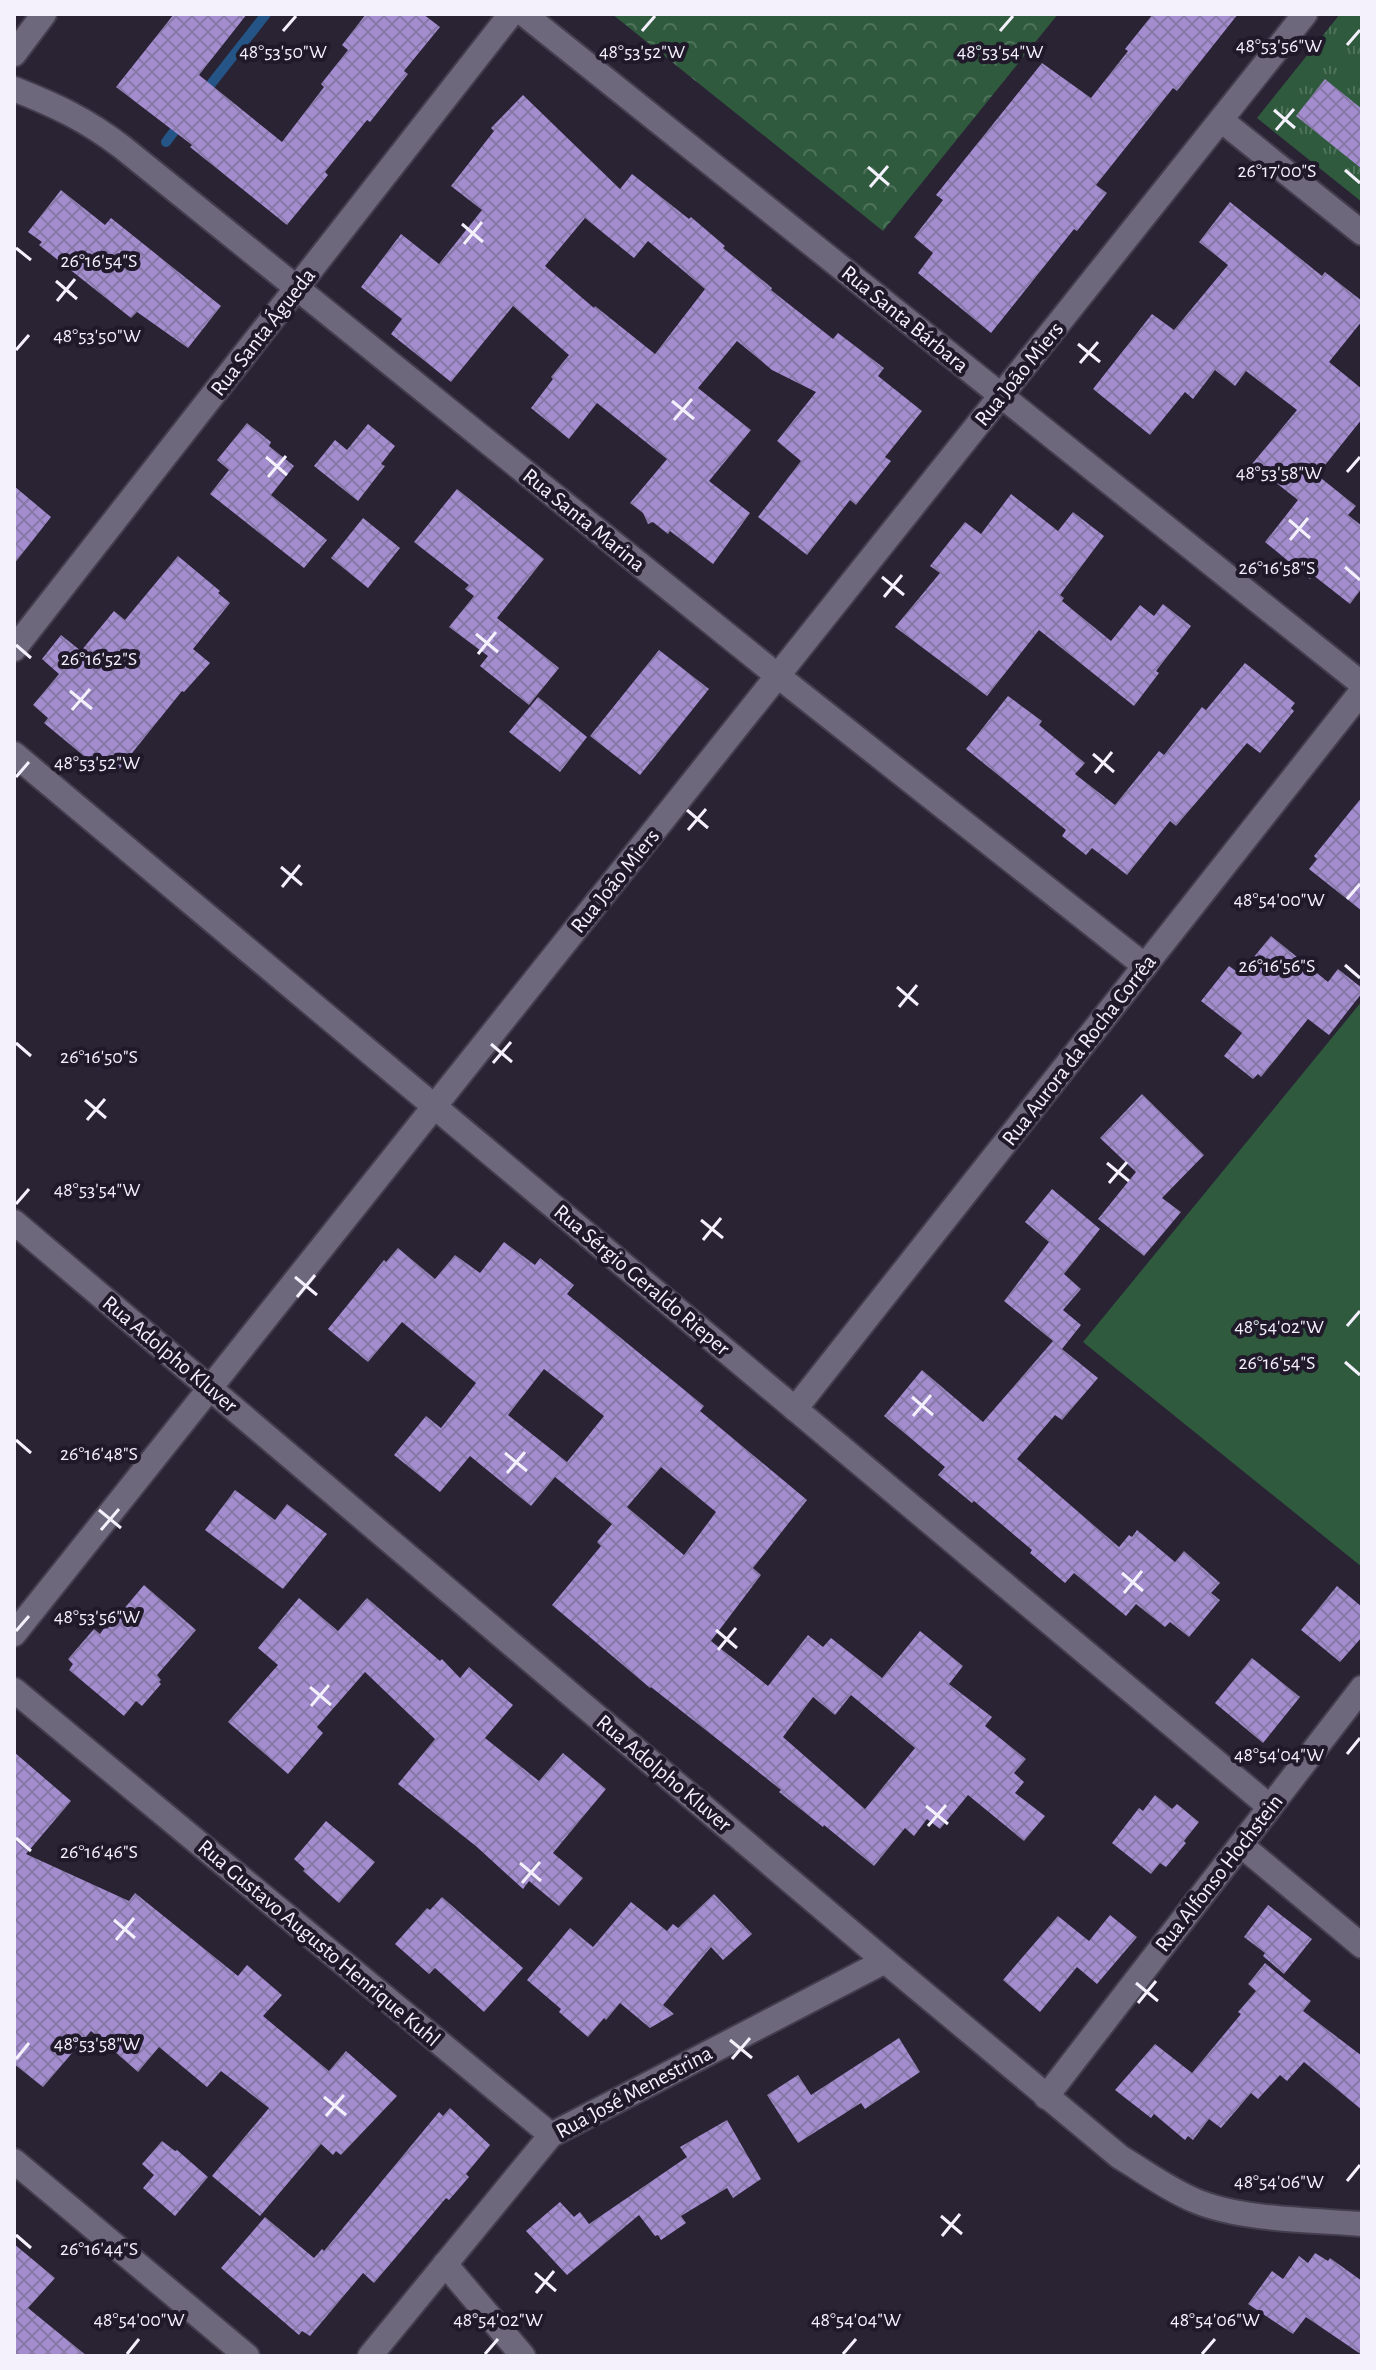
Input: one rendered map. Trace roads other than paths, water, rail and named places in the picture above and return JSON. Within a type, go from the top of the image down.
[{"type":"street","points":[[14,54],[44,14]]},
{"type":"street","name":"Rua Santa Águeda","points":[[14,649],[511,14]]},
{"type":"street","name":"Rua Santa Bárbara","points":[[524,14],[1362,684]]},
{"type":"street","name":"Rua João Miers","points":[[14,1634],[1305,14]]},
{"type":"street","name":"Rua Santa Marina","points":[[14,89],[63,109],[94,126],[778,676],[1145,966]]},
{"type":"street","points":[[1221,120],[1362,233]]},
{"type":"street","name":"Rua Aurora da Rocha Corrêa","points":[[795,1409],[1362,691]]},
{"type":"street","name":"Rua Sérgio Geraldo Rieper","points":[[14,754],[1270,1807]]},
{"type":"street","name":"Rua Adolpho Kluver","points":[[14,1222],[1120,2157],[1195,2201],[1232,2212],[1362,2224]]},
{"type":"street","name":"Rua Alfonso Hochstein","points":[[1046,2097],[1362,1688]]},
{"type":"street","name":"Rua Gustavo Augusto Henrique Kuhl","points":[[14,1690],[551,2135]]},
{"type":"street","points":[[1241,1845],[1362,1946]]},
{"type":"street","name":"Rua José Menestrina","points":[[370,2356],[551,2135],[885,1961]]},
{"type":"street","points":[[14,2161],[247,2356]]},
{"type":"street","points":[[445,2264],[523,2356]]},
{"type":"waterway","points":[[204,93],[266,14]]},
{"type":"waterway","points":[[166,142],[182,121]]}]
